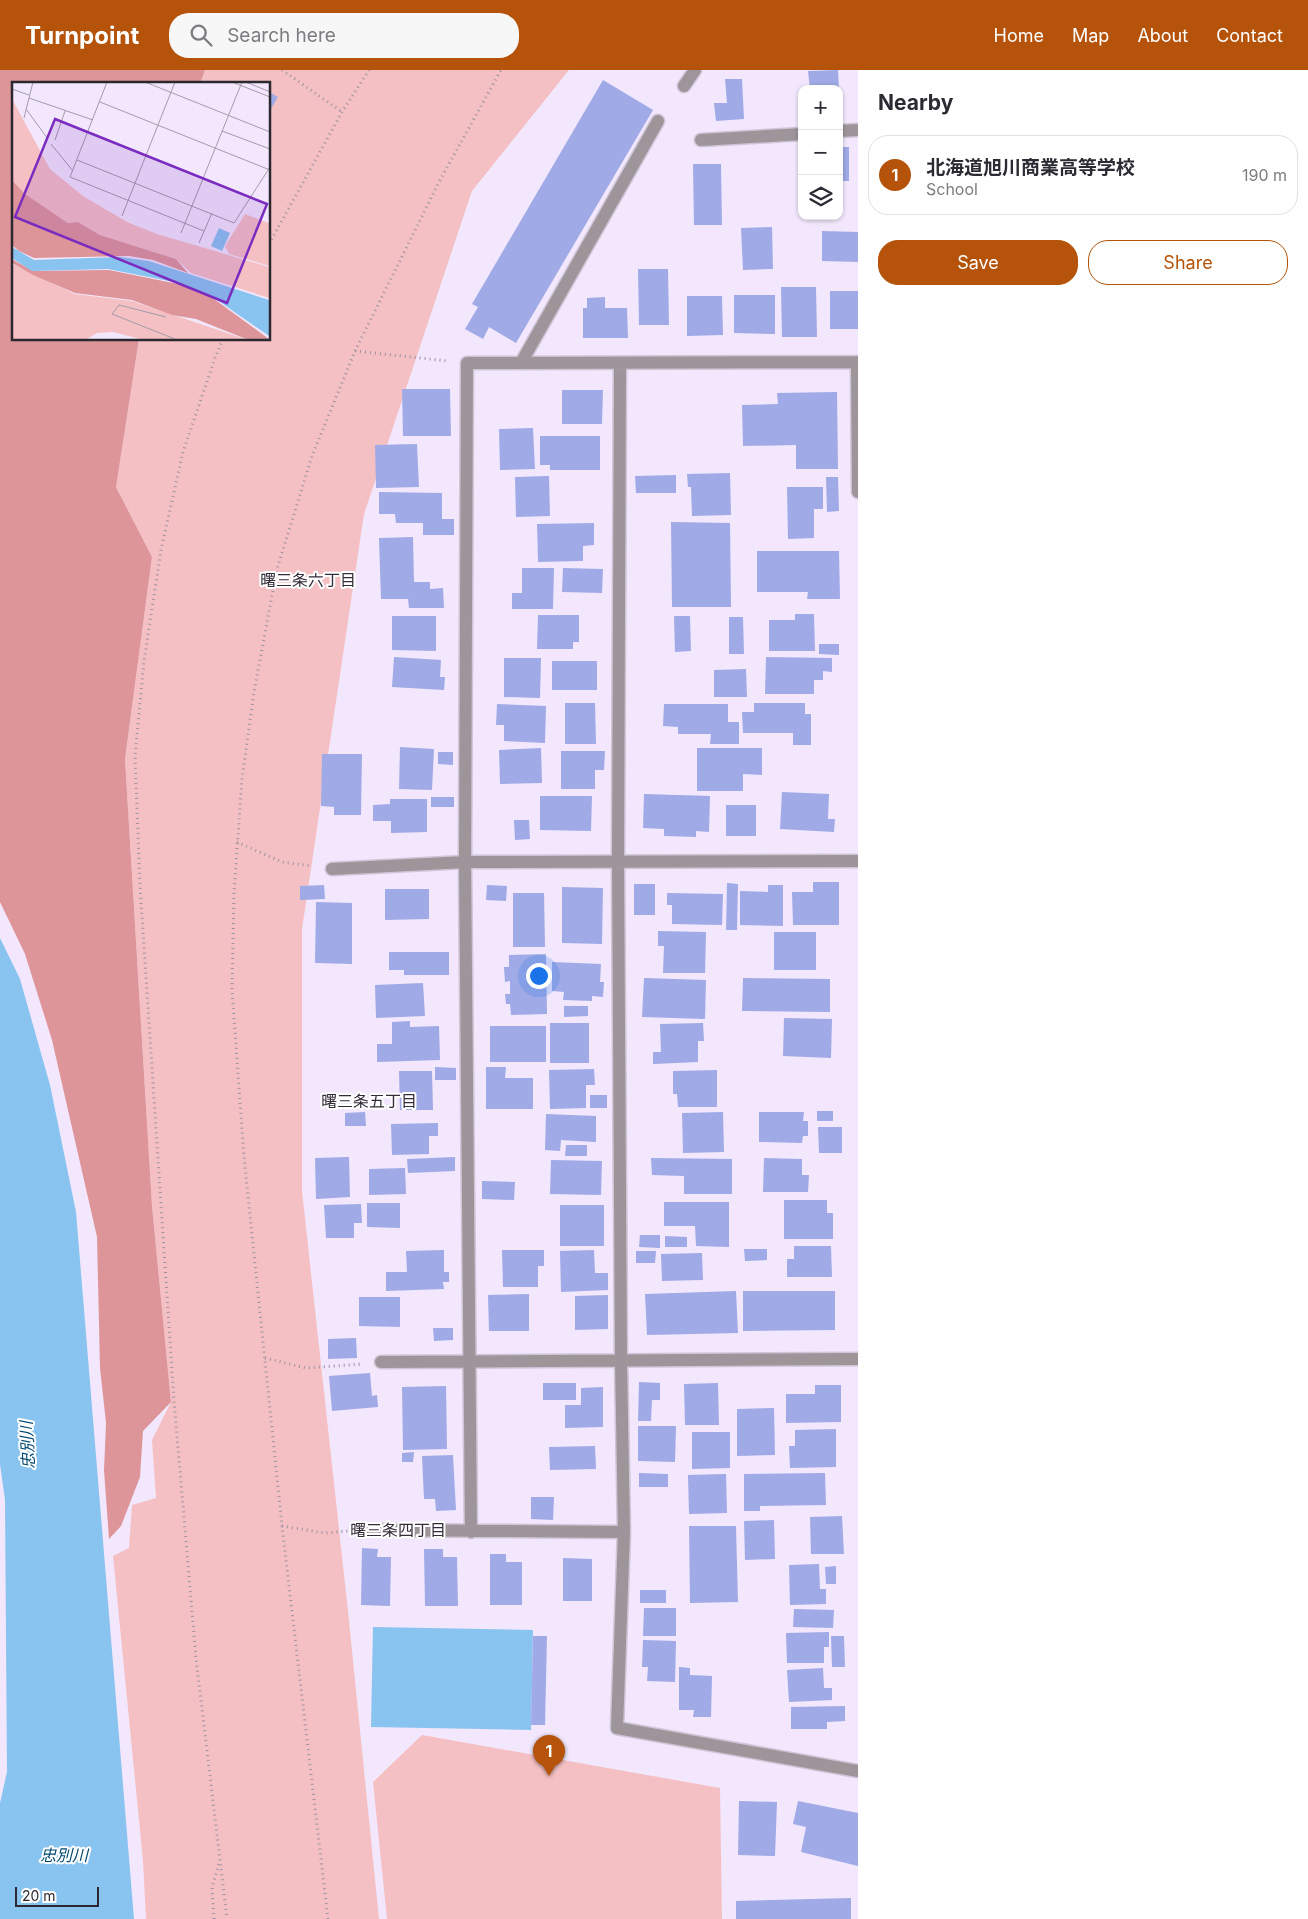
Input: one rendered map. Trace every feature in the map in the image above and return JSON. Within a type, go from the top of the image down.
[{"type":"street","points":[[684,86],[695,70]]},
{"type":"street","points":[[521,363],[658,121]]},
{"type":"street","points":[[843,131],[858,130]]},
{"type":"street","points":[[702,140],[798,134]]},
{"type":"street","points":[[471,1532],[465,862],[467,363],[858,362],[858,492]]},
{"type":"street","points":[[620,363],[618,861],[624,1532],[617,1728],[858,1771]]},
{"type":"street","points":[[332,869],[465,862],[858,860]]},
{"type":"street","points":[[381,1362],[470,1363],[858,1359]]},
{"type":"street","points":[[367,1530],[624,1532]]},
{"type":"path","points":[[282,70],[342,112]]},
{"type":"path","points":[[270,242],[342,112],[369,70]]},
{"type":"path","points":[[328,1919],[282,1526],[244,1157],[232,990],[234,892],[242,779],[254,692],[277,569],[312,456],[355,351],[439,182],[501,70]]},
{"type":"path","points":[[223,340],[183,452],[161,550],[144,661],[135,756],[140,886],[174,1401],[196,1658],[227,1919]]},
{"type":"path","points":[[355,351],[467,363]]},
{"type":"path","points":[[237,842],[282,862],[332,869]]},
{"type":"path","points":[[265,1358],[306,1368],[381,1362]]},
{"type":"path","points":[[282,1526],[325,1533]]},
{"type":"path","points":[[214,1919],[212,1888],[219,1860]]},
{"type":"shaded area","points":[[0,70],[205,70],[201,82],[12,82],[12,340],[139,340],[116,487],[152,557],[125,759],[152,1206],[171,1402],[143,1431],[140,1477],[121,1526],[109,1539],[104,1470],[106,1423],[100,1368],[97,1237],[52,1040],[25,954],[0,902]]},
{"type":"shaded area","points":[[205,70],[569,70],[472,191],[364,514],[302,929],[302,1191],[348,1611],[379,1919],[146,1919],[143,1861],[113,1556],[129,1548],[132,1505],[156,1498],[152,1440],[171,1402],[152,1206],[125,759],[152,557],[116,487],[139,340],[270,340],[270,82],[201,82]]},
{"type":"shaded area","points":[[422,1735],[720,1788],[722,1919],[387,1919],[373,1782]]},
{"type":"water","name":"忠別川","points":[[0,938],[20,979],[50,1085],[76,1212],[134,1919],[0,1919],[0,1803],[7,1772],[5,1500],[0,1464]]},
{"type":"water","points":[[373,1627],[533,1630],[531,1730],[371,1727]]},
{"type":"building","points":[[838,70],[839,85],[810,85],[808,71]]},
{"type":"building","points":[[725,79],[742,79],[744,119],[716,121],[714,103],[727,103]]},
{"type":"building","points":[[603,80],[653,110],[516,343],[489,327],[483,339],[465,329],[478,307],[472,304]]},
{"type":"building","points":[[270,93],[278,97],[270,110]]},
{"type":"building","points":[[843,147],[849,147],[849,181],[843,181]]},
{"type":"building","points":[[693,164],[721,164],[722,225],[694,225]]},
{"type":"building","points":[[772,227],[773,269],[743,270],[741,228]]},
{"type":"building","points":[[822,231],[858,232],[858,262],[822,261]]},
{"type":"building","points":[[638,269],[668,269],[669,325],[639,325]]},
{"type":"building","points":[[781,287],[816,287],[817,337],[782,337]]},
{"type":"building","points":[[830,291],[858,291],[858,329],[830,329]]},
{"type":"building","points":[[734,295],[775,295],[775,334],[734,333]]},
{"type":"building","points":[[687,296],[722,296],[723,335],[687,336]]},
{"type":"building","points":[[605,297],[605,308],[627,308],[628,338],[583,338],[583,308],[587,308],[587,298]]},
{"type":"building","points":[[402,389],[450,389],[451,436],[403,436]]},
{"type":"building","points":[[562,390],[603,390],[602,424],[562,424]]},
{"type":"building","points":[[837,392],[838,469],[796,469],[796,445],[743,446],[742,405],[778,404],[777,393]]},
{"type":"building","points":[[533,428],[535,469],[500,470],[499,429]]},
{"type":"building","points":[[540,436],[600,436],[600,470],[550,470],[550,465],[540,465]]},
{"type":"building","points":[[417,444],[419,487],[376,488],[375,445]]},
{"type":"building","points":[[730,473],[731,515],[692,516],[691,487],[688,487],[687,474]]},
{"type":"building","points":[[676,475],[676,493],[636,493],[635,476]]},
{"type":"building","points":[[549,476],[550,516],[516,517],[515,477]]},
{"type":"building","points":[[826,477],[838,477],[839,511],[827,512]]},
{"type":"building","points":[[787,487],[823,487],[823,509],[814,509],[814,538],[788,539]]},
{"type":"building","points":[[379,492],[442,493],[442,519],[454,519],[454,535],[423,535],[423,523],[396,523],[395,514],[379,514]]},
{"type":"building","points":[[671,522],[730,523],[731,607],[672,607]]},
{"type":"building","points":[[594,523],[594,545],[583,546],[583,561],[538,562],[537,524]]},
{"type":"building","points":[[413,537],[414,582],[430,582],[430,589],[443,588],[444,608],[409,608],[408,599],[381,599],[379,538]]},
{"type":"building","points":[[757,551],[839,551],[840,599],[807,599],[808,592],[757,592]]},
{"type":"building","points":[[522,568],[554,568],[553,609],[512,609],[512,593],[522,593]]},
{"type":"building","points":[[563,568],[603,569],[602,593],[562,592]]},
{"type":"building","points":[[795,614],[814,614],[815,651],[769,651],[769,620],[795,620]]},
{"type":"building","points":[[538,615],[579,615],[579,642],[573,642],[573,649],[537,649]]},
{"type":"building","points":[[392,616],[436,616],[436,651],[392,650]]},
{"type":"building","points":[[674,616],[690,616],[691,651],[675,652]]},
{"type":"building","points":[[729,617],[743,617],[744,654],[729,654]]},
{"type":"building","points":[[819,644],[839,644],[839,655],[819,654]]},
{"type":"building","points":[[394,657],[441,660],[440,677],[445,677],[444,690],[392,687]]},
{"type":"building","points":[[766,657],[832,658],[832,672],[823,671],[823,680],[814,680],[814,694],[765,694]]},
{"type":"building","points":[[504,658],[541,658],[540,698],[504,697]]},
{"type":"building","points":[[552,661],[597,661],[597,690],[552,690]]},
{"type":"building","points":[[746,669],[747,697],[714,697],[714,670]]},
{"type":"building","points":[[565,703],[595,703],[596,744],[565,744]]},
{"type":"building","points":[[754,703],[805,703],[805,714],[811,714],[811,745],[793,745],[793,733],[743,733],[742,712],[754,712]]},
{"type":"building","points":[[497,704],[546,706],[545,743],[504,741],[504,725],[496,725]]},
{"type":"building","points":[[664,704],[728,704],[728,722],[739,722],[739,744],[710,744],[711,734],[678,734],[678,727],[663,726]]},
{"type":"building","points":[[400,747],[434,749],[432,790],[399,789]]},
{"type":"building","points":[[541,748],[542,783],[500,784],[499,750]]},
{"type":"building","points":[[697,748],[762,748],[762,775],[743,774],[743,791],[697,791]]},
{"type":"building","points":[[561,751],[605,751],[604,770],[595,770],[595,789],[561,789]]},
{"type":"building","points":[[438,752],[453,752],[453,765],[438,764]]},
{"type":"building","points":[[322,754],[362,754],[361,815],[334,815],[334,807],[321,806]]},
{"type":"building","points":[[782,792],[829,794],[828,819],[835,819],[834,832],[780,829]]},
{"type":"building","points":[[644,794],[710,796],[709,832],[696,831],[696,837],[664,836],[664,829],[643,828]]},
{"type":"building","points":[[540,796],[592,796],[591,831],[540,830]]},
{"type":"building","points":[[431,797],[454,797],[454,807],[431,807]]},
{"type":"building","points":[[390,799],[427,799],[427,832],[391,833],[391,821],[373,821],[373,805],[390,804]]},
{"type":"building","points":[[726,805],[756,805],[756,836],[726,836]]},
{"type":"building","points":[[514,820],[529,820],[530,839],[515,840]]},
{"type":"building","points":[[813,882],[839,882],[839,925],[793,925],[792,892],[813,892]]},
{"type":"building","points":[[727,883],[738,884],[737,930],[726,930]]},
{"type":"building","points":[[634,884],[655,884],[655,915],[634,915]]},
{"type":"building","points":[[324,885],[325,899],[300,900],[300,886]]},
{"type":"building","points":[[487,885],[507,886],[506,901],[486,900]]},
{"type":"building","points":[[768,885],[783,885],[783,926],[740,925],[740,891],[768,892]]},
{"type":"building","points":[[562,887],[603,888],[602,944],[562,943]]},
{"type":"building","points":[[385,889],[429,889],[429,919],[385,920]]},
{"type":"building","points":[[513,893],[544,893],[545,947],[513,947]]},
{"type":"building","points":[[667,893],[723,894],[722,925],[672,924],[672,905],[667,905]]},
{"type":"building","points":[[316,902],[352,903],[352,964],[315,963]]},
{"type":"building","points":[[658,931],[706,932],[705,973],[663,973],[664,946],[658,946]]},
{"type":"building","points":[[774,932],[816,932],[816,970],[774,970]]},
{"type":"building","points":[[389,952],[449,952],[449,975],[404,975],[404,970],[389,970]]},
{"type":"building","points":[[546,954],[547,1014],[511,1015],[510,1004],[506,1004],[505,994],[510,994],[510,981],[505,982],[504,967],[509,967],[509,955]]},
{"type":"building","points":[[552,962],[601,964],[600,982],[604,982],[603,997],[592,996],[592,1001],[563,1000],[564,992],[552,991]]},
{"type":"building","points":[[644,978],[706,980],[705,1019],[642,1017]]},
{"type":"building","points":[[743,978],[830,979],[830,1012],[742,1011]]},
{"type":"building","points":[[423,983],[425,1016],[376,1018],[375,985]]},
{"type":"building","points":[[564,1006],[588,1006],[588,1016],[564,1017]]},
{"type":"building","points":[[784,1018],[832,1019],[831,1058],[783,1056]]},
{"type":"building","points":[[410,1021],[410,1027],[439,1026],[440,1060],[377,1062],[377,1044],[392,1044],[392,1022]]},
{"type":"building","points":[[550,1023],[589,1023],[589,1063],[550,1063]]},
{"type":"building","points":[[703,1023],[704,1041],[698,1041],[698,1062],[653,1064],[653,1052],[661,1052],[660,1024]]},
{"type":"building","points":[[490,1026],[546,1026],[546,1062],[490,1062]]},
{"type":"building","points":[[435,1067],[456,1068],[456,1080],[435,1080]]},
{"type":"building","points":[[486,1067],[506,1067],[505,1078],[533,1078],[533,1109],[486,1109]]},
{"type":"building","points":[[594,1069],[595,1085],[586,1085],[586,1108],[550,1109],[549,1070]]},
{"type":"building","points":[[717,1070],[717,1107],[678,1107],[677,1094],[673,1094],[673,1071]]},
{"type":"building","points":[[399,1071],[432,1071],[433,1110],[400,1110]]},
{"type":"building","points":[[590,1095],[607,1095],[607,1108],[590,1108]]},
{"type":"building","points":[[817,1111],[833,1111],[833,1121],[817,1121]]},
{"type":"building","points":[[365,1112],[366,1126],[345,1126],[345,1113]]},
{"type":"building","points":[[723,1112],[724,1152],[683,1153],[682,1113]]},
{"type":"building","points":[[759,1112],[804,1112],[803,1121],[808,1121],[808,1136],[803,1136],[802,1143],[759,1142]]},
{"type":"building","points":[[546,1114],[596,1116],[596,1142],[561,1140],[560,1151],[545,1150]]},
{"type":"building","points":[[438,1123],[438,1136],[429,1136],[429,1154],[392,1155],[391,1124]]},
{"type":"building","points":[[818,1127],[842,1127],[842,1153],[819,1153]]},
{"type":"building","points":[[566,1145],[587,1145],[587,1156],[565,1156]]},
{"type":"building","points":[[349,1157],[350,1197],[316,1199],[315,1158]]},
{"type":"building","points":[[455,1157],[455,1171],[408,1173],[407,1159]]},
{"type":"building","points":[[651,1158],[732,1159],[732,1194],[684,1194],[684,1176],[652,1175]]},
{"type":"building","points":[[764,1158],[802,1159],[802,1175],[809,1175],[808,1192],[763,1192]]},
{"type":"building","points":[[551,1160],[602,1161],[601,1195],[550,1194]]},
{"type":"building","points":[[405,1168],[406,1194],[369,1195],[369,1169]]},
{"type":"building","points":[[482,1181],[515,1182],[514,1200],[482,1199]]},
{"type":"building","points":[[784,1200],[827,1200],[827,1213],[833,1213],[833,1239],[784,1239]]},
{"type":"building","points":[[664,1202],[729,1202],[729,1247],[696,1246],[695,1226],[664,1226]]},
{"type":"building","points":[[367,1203],[400,1203],[400,1228],[367,1227]]},
{"type":"building","points":[[361,1204],[362,1223],[354,1223],[354,1238],[326,1238],[324,1205]]},
{"type":"building","points":[[560,1205],[604,1205],[604,1246],[560,1246]]},
{"type":"building","points":[[640,1235],[660,1235],[660,1248],[639,1247]]},
{"type":"building","points":[[665,1236],[687,1237],[687,1247],[665,1247]]},
{"type":"building","points":[[794,1246],[831,1246],[832,1277],[787,1277],[787,1259],[794,1259]]},
{"type":"building","points":[[744,1249],[767,1249],[767,1260],[745,1261]]},
{"type":"building","points":[[444,1250],[444,1272],[449,1272],[449,1282],[443,1282],[444,1289],[386,1291],[386,1272],[407,1272],[406,1251]]},
{"type":"building","points":[[502,1250],[544,1250],[544,1266],[538,1266],[538,1287],[503,1287]]},
{"type":"building","points":[[594,1250],[595,1273],[608,1273],[608,1290],[561,1292],[560,1251]]},
{"type":"building","points":[[636,1251],[656,1251],[655,1263],[636,1263]]},
{"type":"building","points":[[702,1253],[703,1280],[662,1281],[661,1254]]},
{"type":"building","points":[[736,1291],[738,1333],[647,1335],[645,1294]]},
{"type":"building","points":[[743,1291],[835,1291],[835,1330],[743,1331]]},
{"type":"building","points":[[529,1294],[529,1331],[489,1331],[488,1295]]},
{"type":"building","points":[[608,1295],[608,1329],[575,1330],[575,1296]]},
{"type":"building","points":[[359,1297],[400,1297],[400,1327],[359,1326]]},
{"type":"building","points":[[433,1328],[453,1328],[453,1340],[434,1341]]},
{"type":"building","points":[[356,1338],[357,1358],[328,1359],[328,1339]]},
{"type":"building","points":[[370,1373],[372,1396],[377,1395],[378,1407],[332,1411],[329,1376]]},
{"type":"building","points":[[639,1382],[660,1383],[660,1400],[652,1400],[651,1421],[638,1421]]},
{"type":"building","points":[[543,1383],[576,1383],[576,1400],[543,1400]]},
{"type":"building","points":[[718,1383],[719,1425],[685,1425],[684,1384]]},
{"type":"building","points":[[815,1385],[841,1385],[841,1422],[786,1423],[786,1394],[815,1394]]},
{"type":"building","points":[[446,1386],[447,1449],[403,1450],[402,1387]]},
{"type":"building","points":[[603,1387],[603,1427],[565,1428],[565,1405],[581,1405],[581,1388]]},
{"type":"building","points":[[774,1408],[775,1455],[737,1456],[737,1409]]},
{"type":"building","points":[[638,1426],[676,1426],[675,1462],[638,1461]]},
{"type":"building","points":[[836,1429],[836,1467],[790,1468],[789,1446],[795,1446],[795,1430]]},
{"type":"building","points":[[692,1432],[730,1432],[730,1468],[692,1469]]},
{"type":"building","points":[[595,1446],[596,1469],[550,1470],[549,1447]]},
{"type":"building","points":[[414,1452],[413,1462],[402,1462],[402,1453]]},
{"type":"building","points":[[453,1455],[456,1510],[436,1511],[435,1499],[424,1499],[422,1456]]},
{"type":"building","points":[[639,1473],[668,1474],[668,1487],[639,1487]]},
{"type":"building","points":[[825,1473],[826,1505],[760,1506],[760,1511],[744,1511],[744,1474]]},
{"type":"building","points":[[726,1474],[727,1513],[689,1514],[688,1475]]},
{"type":"building","points":[[531,1497],[554,1497],[553,1520],[531,1519]]},
{"type":"building","points":[[842,1516],[844,1554],[811,1554],[810,1517]]},
{"type":"building","points":[[774,1520],[775,1559],[745,1560],[744,1521]]},
{"type":"building","points":[[689,1526],[736,1526],[738,1602],[690,1603]]},
{"type":"building","points":[[362,1548],[378,1549],[377,1557],[391,1557],[390,1606],[361,1605]]},
{"type":"building","points":[[424,1549],[443,1549],[443,1557],[457,1557],[458,1606],[425,1606]]},
{"type":"building","points":[[490,1554],[506,1554],[506,1562],[522,1562],[522,1605],[490,1605]]},
{"type":"building","points":[[563,1558],[592,1559],[592,1601],[563,1601]]},
{"type":"building","points":[[819,1564],[820,1589],[826,1589],[826,1604],[790,1605],[789,1565]]},
{"type":"building","points":[[836,1566],[836,1584],[826,1584],[825,1567]]},
{"type":"building","points":[[640,1590],[666,1590],[666,1603],[640,1603]]},
{"type":"building","points":[[644,1608],[676,1608],[676,1636],[643,1636]]},
{"type":"building","points":[[794,1609],[834,1610],[833,1628],[793,1627]]},
{"type":"building","points":[[829,1632],[829,1647],[824,1647],[824,1663],[787,1663],[786,1633]]},
{"type":"building","points":[[533,1636],[547,1636],[545,1725],[531,1725]]},
{"type":"building","points":[[831,1636],[844,1636],[845,1667],[832,1667]]},
{"type":"building","points":[[643,1640],[676,1641],[675,1682],[647,1681],[648,1667],[642,1667]]},
{"type":"building","points":[[679,1667],[690,1668],[690,1675],[712,1676],[711,1717],[693,1717],[694,1710],[679,1710]]},
{"type":"building","points":[[823,1668],[824,1688],[832,1688],[832,1700],[789,1702],[787,1670]]},
{"type":"building","points":[[845,1706],[845,1721],[827,1722],[827,1729],[791,1729],[791,1707]]},
{"type":"building","points":[[739,1801],[777,1802],[775,1856],[738,1855]]},
{"type":"building","points":[[798,1801],[858,1813],[858,1866],[801,1852],[806,1827],[793,1824]]},
{"type":"building","points":[[851,1898],[851,1919],[736,1919],[736,1901]]},
{"type":"place","name":"北海道旭川商業高等学校","points":[[549,1776]]},
{"type":"district","name":"曙三条六丁目","points":[[308,580]]},
{"type":"district","name":"曙三条五丁目","points":[[369,1101]]},
{"type":"district","name":"曙三条四丁目","points":[[398,1530]]}]
